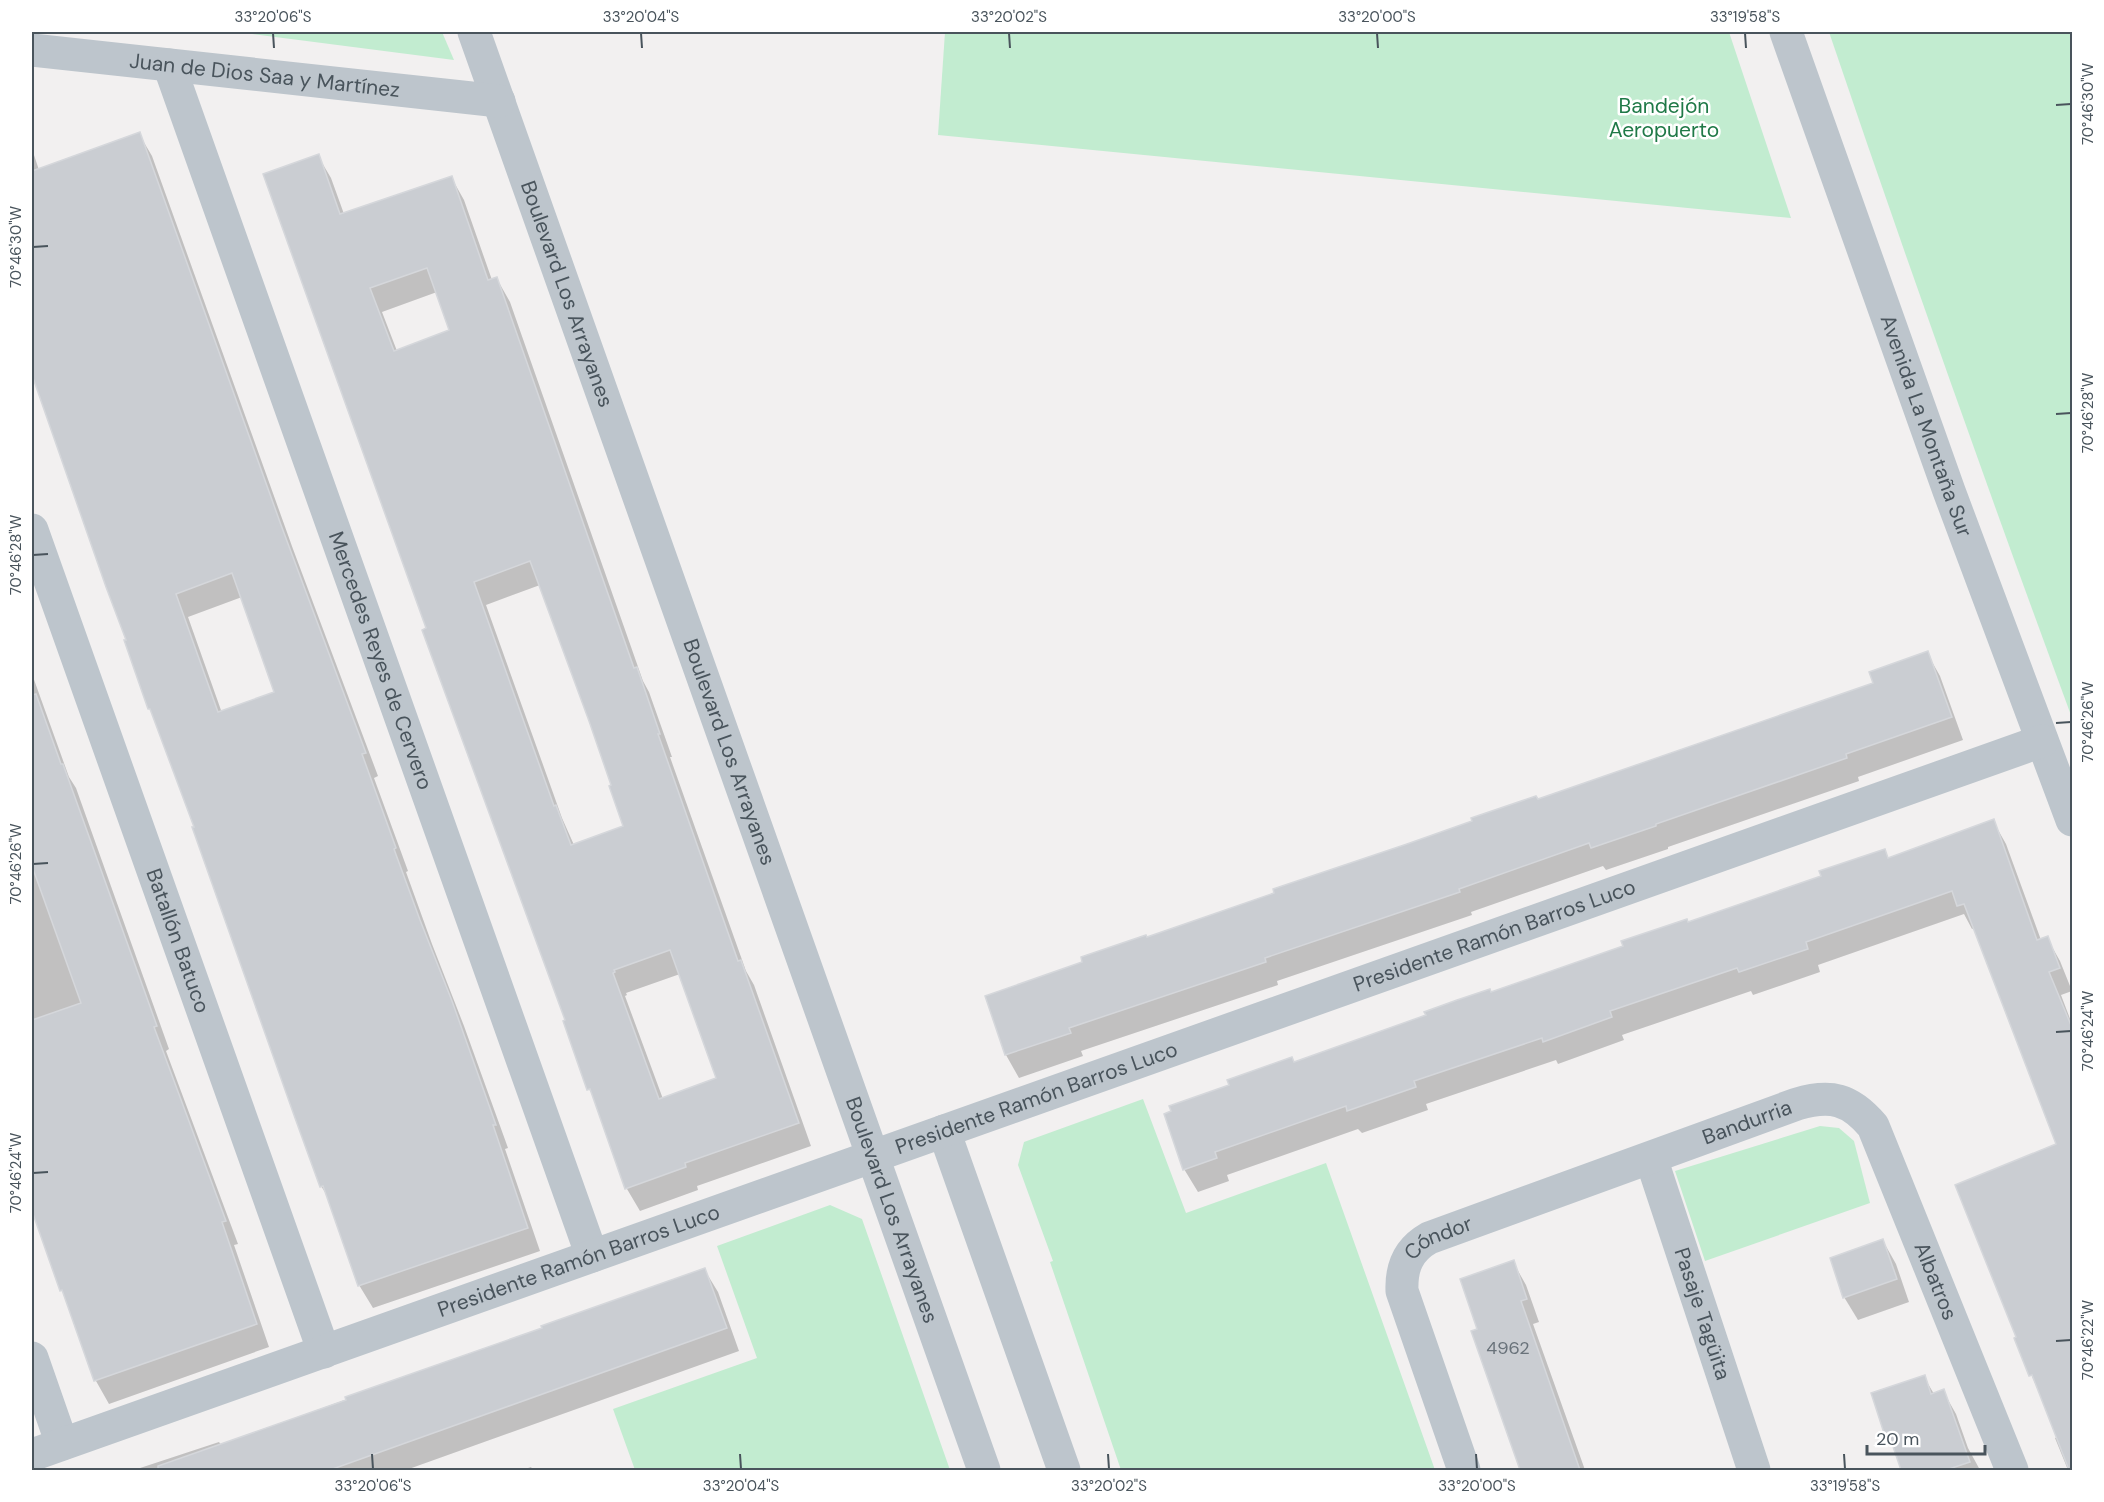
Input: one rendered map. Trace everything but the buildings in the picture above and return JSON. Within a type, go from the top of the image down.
[{"type":"street","name":"Boulevard Los Arrayanes","points":[[474,32],[984,1470]]},
{"type":"street","name":"Avenida La Montaña Sur","points":[[1786,32],[1945,480],[2073,820]]},
{"type":"street","name":"Juan de Dios Saa y Martínez","points":[[32,50],[499,100]]},
{"type":"street","name":"Mercedes Reyes de Cervero","points":[[169,65],[592,1256]]},
{"type":"street","name":"Batallón Batuco","points":[[32,530],[324,1352]]},
{"type":"street","name":"Presidente Ramón Barros Luco","points":[[32,1455],[2042,741]]},
{"type":"street","name":"Bandurria","points":[[1650,1158],[1813,1100],[1830,1099],[1847,1103]]},
{"type":"street","name":"Albatros","points":[[1847,1103],[1862,1113],[1874,1126],[2012,1470]]},
{"type":"street","points":[[944,1131],[1064,1470]]},
{"type":"street","name":"Cóndor","points":[[1464,1470],[1402,1291],[1401,1277],[1411,1252],[1429,1238],[1650,1158]]},
{"type":"street","name":"Pasaje Tagüita","points":[[1650,1158],[1754,1470]]},
{"type":"street","points":[[32,1358],[62,1444]]},
{"type":"green space","points":[[237,32],[442,32],[454,60]]},
{"type":"green space","name":"Bandejón Aeropuerto","points":[[945,32],[1729,32],[1791,218],[938,135]]},
{"type":"green space","points":[[1829,32],[2072,32],[2072,718],[1948,376]]},
{"type":"green space","points":[[1143,1099],[1186,1213],[1326,1163],[1435,1470],[1121,1470],[1050,1262],[1053,1261],[1018,1165],[1024,1142]]},
{"type":"green space","points":[[1820,1126],[1839,1128],[1854,1141],[1870,1203],[1705,1261],[1675,1171]]},
{"type":"green space","points":[[830,1205],[862,1219],[950,1470],[635,1470],[613,1409],[757,1358],[717,1246]]}]
